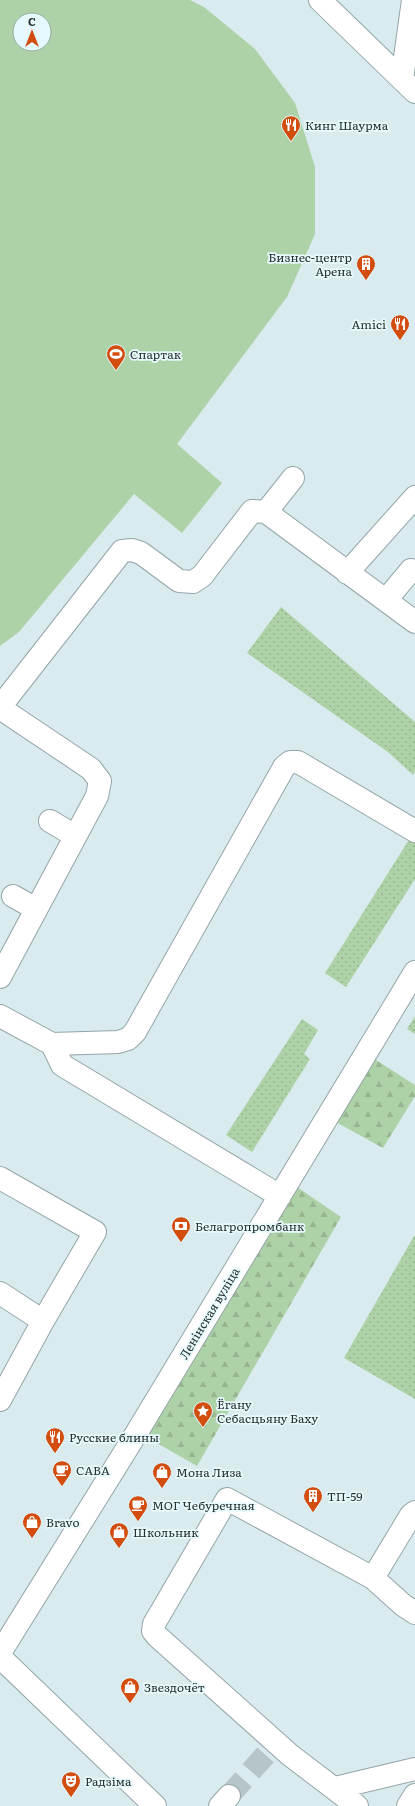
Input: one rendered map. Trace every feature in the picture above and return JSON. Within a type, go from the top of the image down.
[{"type":"street","points":[[408,86],[413,0]]},
{"type":"street","points":[[329,4],[408,86]]},
{"type":"street","points":[[266,512],[293,478]]},
{"type":"street","points":[[347,573],[415,497]]},
{"type":"street","points":[[0,977],[97,796],[100,781],[91,769],[0,708],[122,551],[132,550],[141,553],[179,581],[193,582],[202,576],[252,511],[266,512],[415,622]]},
{"type":"street","points":[[386,600],[411,570]]},
{"type":"street","points":[[0,1016],[52,1044],[118,1042],[128,1039],[135,1032],[284,767],[290,762],[298,762],[415,831]]},
{"type":"street","points":[[50,821],[75,836]]},
{"type":"street","points":[[13,896],[36,909]]},
{"type":"street","name":"Ленінская вуліца","points":[[0,1653],[135,1435],[415,972]]},
{"type":"street","points":[[52,1044],[62,1065],[280,1196]]},
{"type":"street","points":[[0,1178],[95,1232],[43,1321],[0,1400]]},
{"type":"street","points":[[0,1293],[43,1321]]},
{"type":"street","points":[[357,1806],[290,1755],[163,1641],[154,1631],[154,1624],[227,1499],[373,1578],[403,1605],[415,1613]]},
{"type":"street","points":[[373,1578],[411,1515],[415,1512]]},
{"type":"street","points":[[0,1657],[155,1806]]},
{"type":"street","points":[[335,1788],[415,1769]]},
{"type":"street","points":[[408,1806],[415,1795]]},
{"type":"green space","name":"Спартак","points":[[0,0],[190,0],[204,7],[255,49],[295,103],[315,167],[315,234],[287,297],[177,444],[222,483],[182,533],[134,494],[19,632],[0,646]]},
{"type":"green space","points":[[281,607],[415,722],[415,771],[413,775],[388,752],[247,653]]},
{"type":"green space","points":[[412,835],[415,837],[415,879],[346,987],[325,973]]},
{"type":"green space","points":[[415,1016],[415,1034],[407,1029]]},
{"type":"green space","points":[[302,1019],[318,1030],[304,1054],[310,1059],[252,1152],[226,1135]]},
{"type":"green space","points":[[373,1058],[415,1085],[415,1096],[383,1148],[334,1121]]},
{"type":"green space","points":[[297,1187],[341,1217],[197,1466],[143,1435]]},
{"type":"green space","points":[[415,1236],[415,1399],[344,1358]]},
{"type":"tunnel","points":[[229,1796],[276,1743]]},
{"type":"place","name":"Кинг Шаурма","points":[[291,142]]},
{"type":"place","name":"Бизнес-центр Арена","points":[[366,281]]},
{"type":"place","name":"Аmici","points":[[400,341]]},
{"type":"place","name":"Спартак","points":[[116,371]]},
{"type":"place","name":"Белагропромбанк","points":[[181,1243]]},
{"type":"place","name":"Ёгану Себасцьяну Баху","points":[[203,1428]]},
{"type":"place","name":"Русские блины","points":[[55,1454]]},
{"type":"place","name":"САВА","points":[[62,1487]]},
{"type":"place","name":"Мона Лиза","points":[[162,1489]]},
{"type":"place","name":"ТП-59","points":[[313,1513]]},
{"type":"place","name":"МОГ Чебуречная","points":[[138,1522]]},
{"type":"place","name":"Bravo","points":[[32,1539]]},
{"type":"place","name":"Школьник","points":[[119,1549]]},
{"type":"place","name":"Звездочёт","points":[[130,1704]]},
{"type":"place","name":"Радзіма","points":[[71,1798]]}]
